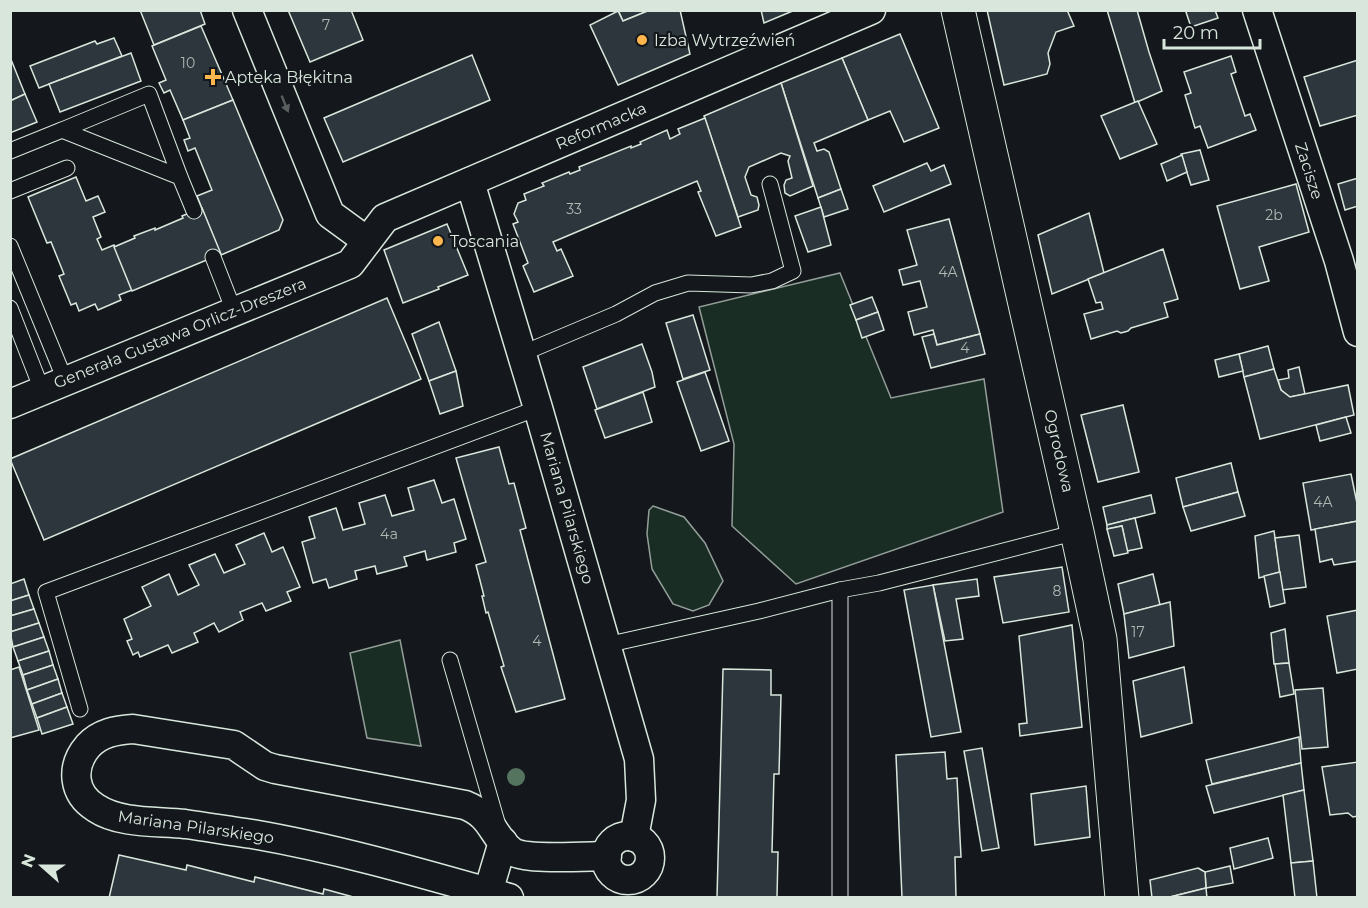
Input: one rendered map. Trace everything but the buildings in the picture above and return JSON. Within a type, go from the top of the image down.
[{"type":"street","points":[[247,10],[330,214],[367,241]]},
{"type":"street","name":"Reformacka","points":[[350,264],[385,218],[871,10]]},
{"type":"street","name":"Ogrodowa","points":[[958,10],[1100,639],[1122,897]]},
{"type":"street","name":"Zacisze","points":[[1257,10],[1339,261],[1358,332]]},
{"type":"street","name":"Mariana Pilarskiego","points":[[470,182],[639,759],[641,800],[634,837]]},
{"type":"street","name":"Generała Gustawa Orlicz-Dreszera","points":[[10,404],[350,264]]},
{"type":"street","name":"Mariana Pilarskiego","points":[[503,842],[499,895],[344,853],[253,834],[107,814],[98,810],[81,795],[77,787],[77,766],[93,741],[100,735],[120,729],[225,742],[242,748],[265,766],[275,769],[465,805],[482,814],[512,852],[525,856],[607,856]]},
{"type":"street","points":[[634,837],[644,843],[650,855],[650,862],[640,886],[636,878],[622,879],[610,870],[608,848],[618,838],[634,837]]},
{"type":"lane","points":[[10,151],[149,94],[194,211]]},
{"type":"lane","points":[[62,130],[180,177]]},
{"type":"lane","points":[[10,191],[67,168]]},
{"type":"lane","points":[[521,354],[616,314],[655,293],[688,283],[751,285],[772,281],[793,272],[770,184]]},
{"type":"lane","points":[[10,246],[54,385]]},
{"type":"lane","points":[[213,257],[234,311]]},
{"type":"lane","points":[[10,308],[54,385]]},
{"type":"lane","points":[[80,709],[46,592],[538,408]]},
{"type":"lane","points":[[606,645],[759,611],[840,590],[879,584],[1077,532]]},
{"type":"lane","points":[[840,590],[840,897]]},
{"type":"lane","points":[[450,660],[503,842]]},
{"type":"green space","points":[[840,273],[891,398],[984,379],[1003,512],[796,584],[732,526],[734,444],[699,307]]},
{"type":"green space","points":[[653,506],[684,517],[705,543],[723,581],[709,605],[693,611],[673,604],[652,569],[647,534],[649,510]]},
{"type":"green space","points":[[400,640],[421,746],[367,738],[350,653]]},
{"type":"place","name":"Izba Wytrzeźwień","points":[[642,40]]},
{"type":"place","name":"Apteka Błękitna","points":[[213,77]]},
{"type":"place","name":"Toscania","points":[[438,241]]}]
